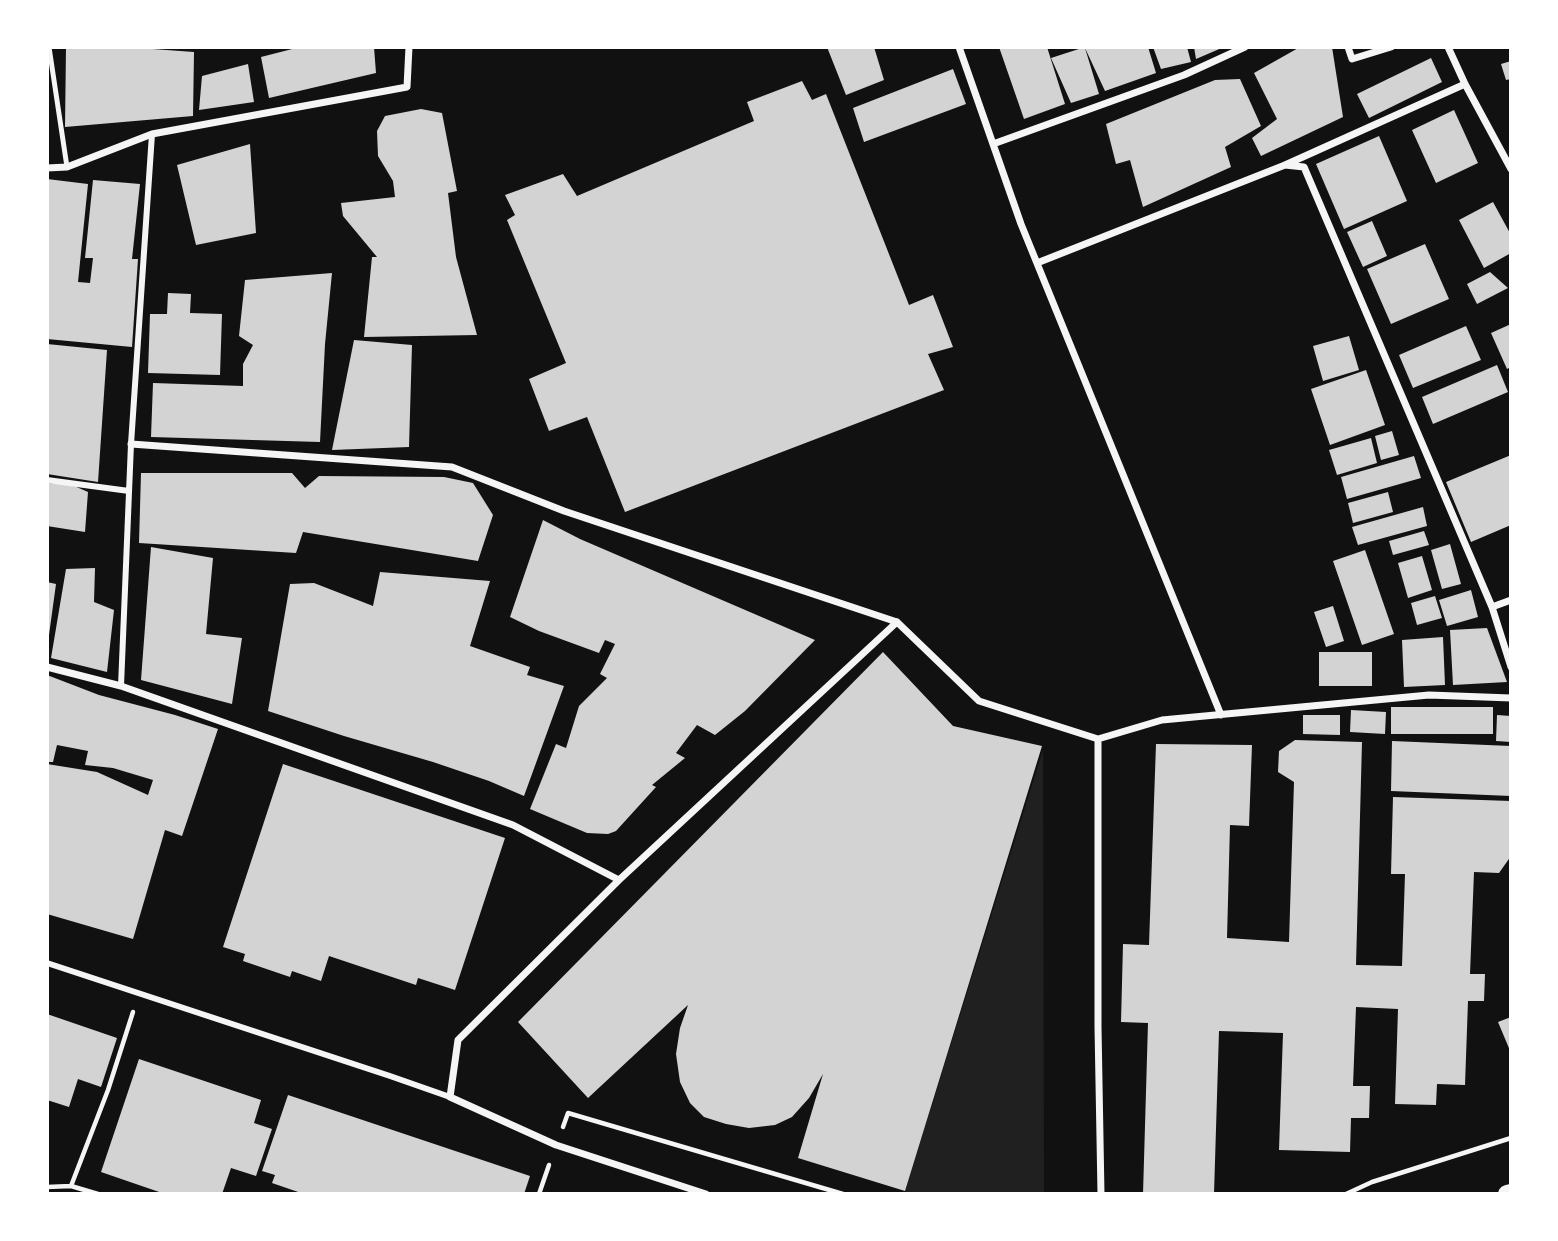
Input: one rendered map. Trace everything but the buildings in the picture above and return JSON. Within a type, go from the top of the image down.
[{"type":"street","points":[[47,168],[67,167],[152,134],[407,87],[409,47]]},
{"type":"street","points":[[959,47],[1021,224],[1221,715]]},
{"type":"street","points":[[993,145],[1184,75],[1245,47]]},
{"type":"street","points":[[1348,47],[1352,59],[1391,47]]},
{"type":"street","points":[[1448,47],[1511,169]]},
{"type":"street","points":[[1037,263],[1285,165],[1465,84]]},
{"type":"street","points":[[121,686],[131,444],[152,134]]},
{"type":"street","points":[[1285,165],[1304,167],[1492,607],[1511,667]]},
{"type":"street","points":[[131,444],[452,467],[564,510],[897,622],[979,701],[1098,739],[1162,720],[1429,695],[1511,698]]},
{"type":"street","points":[[47,480],[129,491]]},
{"type":"street","points":[[1492,607],[1511,600]]},
{"type":"street","points":[[450,1097],[458,1040],[618,880],[897,622]]},
{"type":"street","points":[[47,667],[121,686],[513,825],[618,880]]},
{"type":"street","points":[[1098,739],[1101,1194]]},
{"type":"street","points":[[47,963],[450,1097],[556,1145],[706,1194]]},
{"type":"lane","points":[[49,47],[67,167]]},
{"type":"path","points":[[71,1186],[108,1090],[139,994]]},
{"type":"path","points":[[539,1194],[568,1113],[843,1194]]},
{"type":"path","points":[[1346,1194],[1371,1182],[1511,1138]]},
{"type":"path","points":[[47,1186],[71,1186],[98,1194]]},
{"type":"shaded area","points":[[1043,750],[1044,1194],[911,1194],[905,1191]]}]
